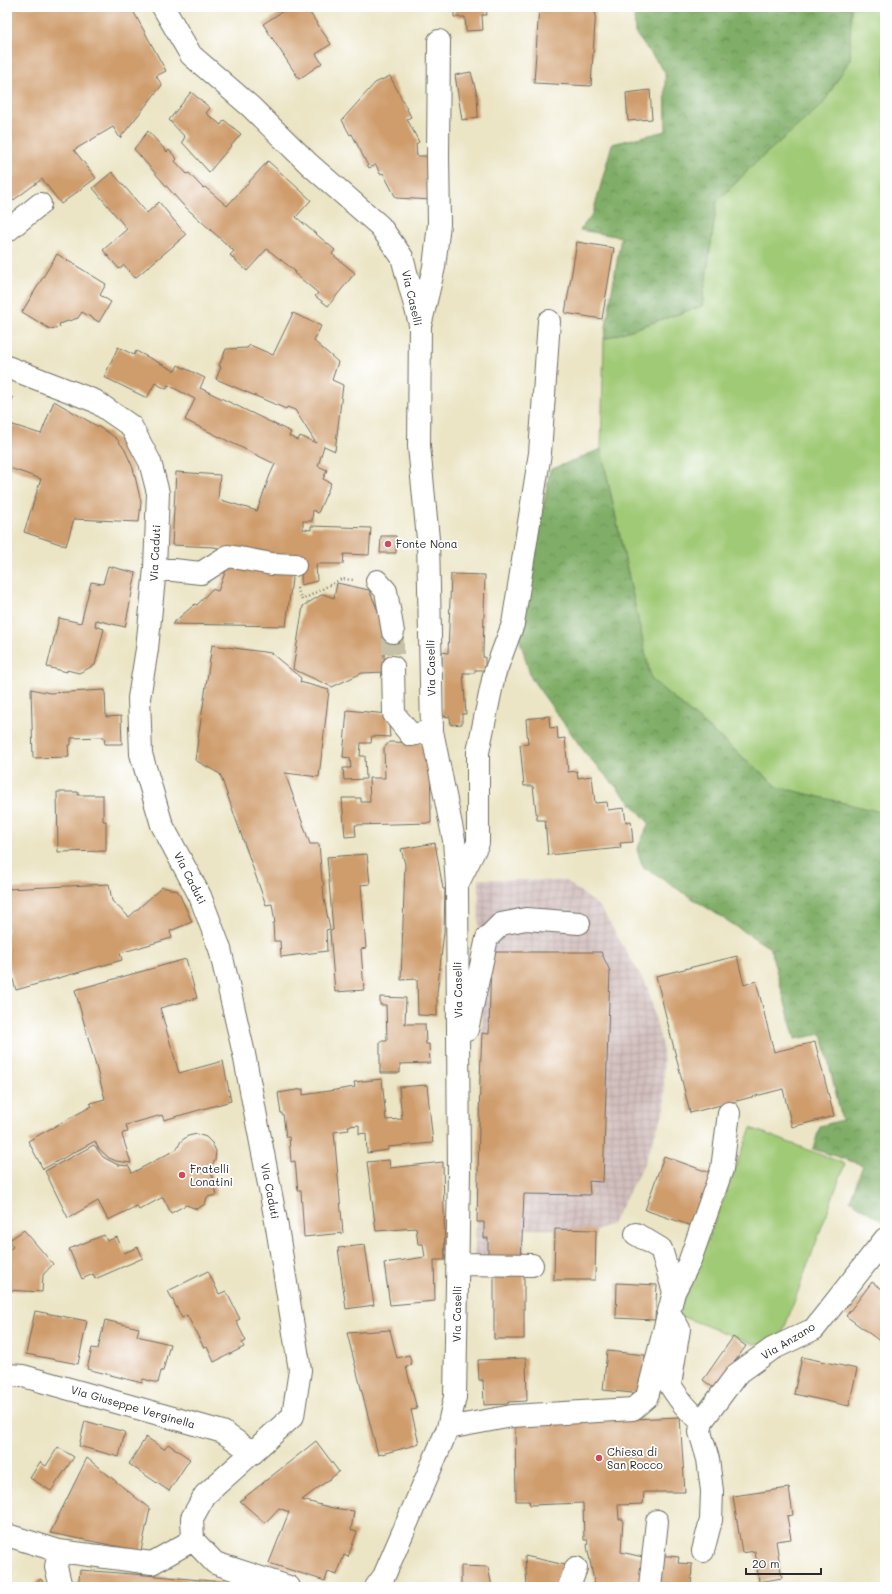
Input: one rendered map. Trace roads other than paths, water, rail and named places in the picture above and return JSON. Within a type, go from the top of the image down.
[{"type":"street","name":"Via Caselli","points":[[163,7],[191,55],[251,107],[309,164],[380,226],[402,257],[420,324],[419,446],[428,539],[432,731],[454,840],[457,886],[458,1264],[455,1397],[448,1428],[384,1576],[376,1587]]},
{"type":"street","points":[[420,324],[434,267],[439,224],[439,41]]},
{"type":"street","points":[[7,232],[40,204]]},
{"type":"street","points":[[457,886],[478,843],[478,752],[494,675],[512,624],[540,453],[549,321]]},
{"type":"street","name":"Via Caduti","points":[[7,367],[95,401],[131,426],[150,462],[158,493],[155,568],[147,649],[139,698],[141,754],[162,825],[200,896],[220,949],[244,1054],[275,1213],[300,1370],[293,1416],[205,1495],[192,1518],[193,1540]]},
{"type":"street","points":[[155,568],[201,573],[228,556],[272,564],[295,566]]},
{"type":"street","points":[[377,581],[386,591],[393,632]]},
{"type":"street","points":[[393,667],[394,714],[411,735],[432,731]]},
{"type":"street","points":[[458,1075],[487,938],[501,924],[526,920],[578,923]]},
{"type":"street","points":[[448,1428],[512,1416],[633,1409],[647,1397],[672,1302],[689,1263],[722,1169],[729,1113]]},
{"type":"street","points":[[636,1234],[661,1250],[679,1329],[670,1385],[682,1403],[693,1415],[702,1421],[700,1432],[708,1459],[712,1491],[711,1520],[703,1551]]},
{"type":"street","name":"Via Anzano","points":[[702,1421],[737,1374],[772,1349],[814,1329],[885,1239]]},
{"type":"street","points":[[458,1264],[532,1265]]},
{"type":"street","name":"Via Giuseppe Verginella","points":[[7,1375],[23,1376],[223,1432],[253,1453]]},
{"type":"street","points":[[650,1587],[657,1521]]},
{"type":"street","points":[[7,1535],[58,1551],[152,1563],[193,1540],[215,1563],[289,1587]]},
{"type":"street","points":[[58,1551],[56,1567],[61,1587]]},
{"type":"tunnel","points":[[393,632],[393,667]]},
{"type":"place","name":"Fonte Nona","points":[[388,544]]},
{"type":"place","name":"Fratelli Lonatini","points":[[182,1175]]},
{"type":"place","name":"Chiesa di San Rocco","points":[[599,1458]]}]
